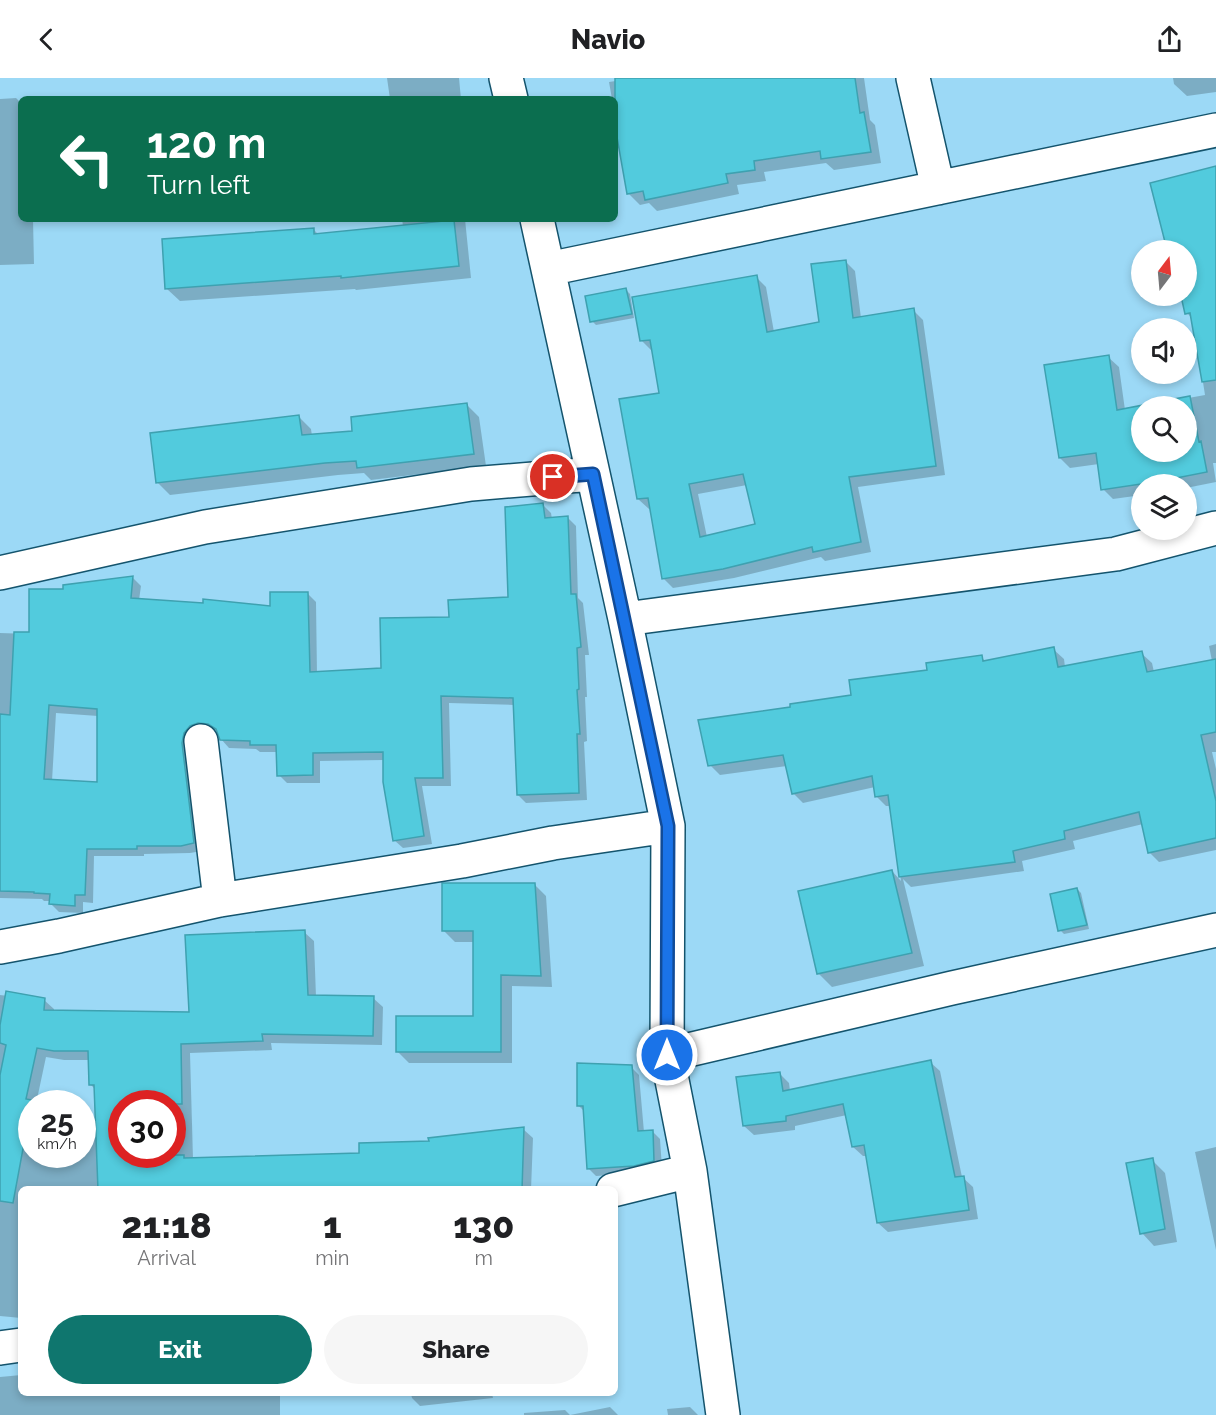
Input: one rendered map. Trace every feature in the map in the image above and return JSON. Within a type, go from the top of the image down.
[{"type":"street","points":[[506,78],[510,96]]},
{"type":"street","points":[[913,78],[938,188]]},
{"type":"street","points":[[548,269],[1216,130]]},
{"type":"street","points":[[538,222],[668,826],[667,1055],[690,1171],[723,1415]]},
{"type":"street","points":[[0,573],[217,525],[471,484],[593,474]]},
{"type":"street","points":[[625,619],[1116,554],[1216,528]]},
{"type":"street","points":[[201,741],[220,900]]},
{"type":"street","points":[[0,947],[220,900],[462,861],[553,843],[668,826]]},
{"type":"street","points":[[667,1055],[952,988],[1216,930]]},
{"type":"street","points":[[618,1189],[690,1171]]},
{"type":"street","points":[[0,1348],[18,1345]]},
{"type":"building","points":[[615,78],[855,78],[860,113],[864,112],[871,152],[821,159],[820,151],[754,161],[755,170],[726,174],[728,183],[645,200],[643,191],[627,194],[618,143],[618,96],[615,96]]},
{"type":"building","points":[[1216,166],[1216,380],[1202,382],[1197,353],[1197,318],[1191,318],[1190,313],[1185,314],[1183,306],[1197,306],[1197,240],[1164,240],[1150,183]]},
{"type":"building","points":[[454,222],[459,266],[341,278],[341,276],[165,289],[162,239],[314,228],[314,234]]},
{"type":"building","points":[[846,260],[853,318],[914,308],[936,466],[849,477],[861,542],[813,552],[812,547],[723,569],[662,579],[648,498],[637,499],[619,399],[659,393],[650,340],[640,341],[632,297],[757,275],[767,332],[819,322],[811,264]],"holes":[[[743,474],[755,524],[700,537],[689,484]]]},
{"type":"building","points":[[626,288],[632,314],[590,322],[585,296]]},
{"type":"building","points":[[1109,355],[1117,410],[1131,407],[1131,462],[1197,462],[1197,432],[1207,472],[1131,474],[1131,486],[1101,490],[1096,453],[1059,458],[1044,365]]},
{"type":"building","points":[[467,403],[474,454],[357,468],[356,461],[325,463],[156,483],[150,433],[299,415],[302,435],[352,431],[351,417]]},
{"type":"building","points":[[543,503],[545,518],[568,516],[571,594],[576,594],[581,647],[577,648],[580,734],[577,734],[579,793],[517,795],[513,698],[441,696],[443,778],[415,778],[424,836],[393,841],[383,782],[383,752],[313,753],[313,775],[277,776],[276,745],[250,745],[250,741],[220,740],[216,729],[208,724],[198,723],[190,726],[184,733],[182,743],[194,843],[181,846],[137,846],[137,849],[87,849],[85,895],[75,895],[75,906],[49,904],[50,894],[0,891],[0,714],[10,715],[14,632],[29,632],[29,589],[63,589],[63,585],[133,576],[131,598],[203,603],[203,599],[270,606],[270,592],[308,592],[310,672],[381,668],[380,618],[449,617],[448,600],[508,597],[505,507]],"holes":[[[49,705],[97,709],[97,782],[44,779]]]},
{"type":"building","points":[[1054,647],[1058,667],[1142,651],[1147,672],[1216,659],[1216,732],[1201,735],[1216,801],[1216,838],[1148,853],[1139,812],[1064,831],[1065,839],[1013,851],[1015,862],[899,877],[888,795],[875,797],[872,776],[792,794],[783,755],[708,766],[698,720],[790,707],[790,704],[851,695],[849,680],[927,670],[926,663],[982,655],[983,661]]},
{"type":"building","points":[[892,870],[912,953],[817,974],[798,891]]},
{"type":"building","points":[[442,883],[535,883],[541,976],[501,975],[501,1052],[396,1052],[396,1016],[473,1016],[473,931],[442,931]]},
{"type":"building","points":[[1077,888],[1087,925],[1058,931],[1050,894]]},
{"type":"building","points":[[305,930],[308,995],[374,996],[373,1036],[262,1034],[263,1041],[181,1044],[182,1090],[108,1090],[108,1168],[186,1168],[186,1158],[359,1153],[359,1143],[429,1141],[428,1138],[524,1127],[522,1186],[98,1186],[96,1090],[94,1085],[89,1085],[88,1051],[54,1051],[37,1048],[28,1090],[18,1090],[19,1168],[13,1203],[0,1201],[0,1075],[6,1045],[0,1043],[0,1025],[6,991],[45,998],[44,1010],[189,1012],[185,935]]},
{"type":"building","points":[[931,1060],[955,1177],[964,1176],[969,1210],[877,1223],[864,1145],[852,1147],[843,1104],[786,1116],[786,1121],[743,1126],[736,1077],[780,1072],[783,1091]]},
{"type":"building","points":[[577,1063],[632,1065],[638,1131],[653,1130],[654,1161],[634,1166],[587,1169],[583,1106],[577,1106]]},
{"type":"building","points":[[1153,1158],[1165,1229],[1140,1234],[1126,1163]]},
{"type":"route","points":[[553,477],[593,474],[668,826],[667,1055]]}]
